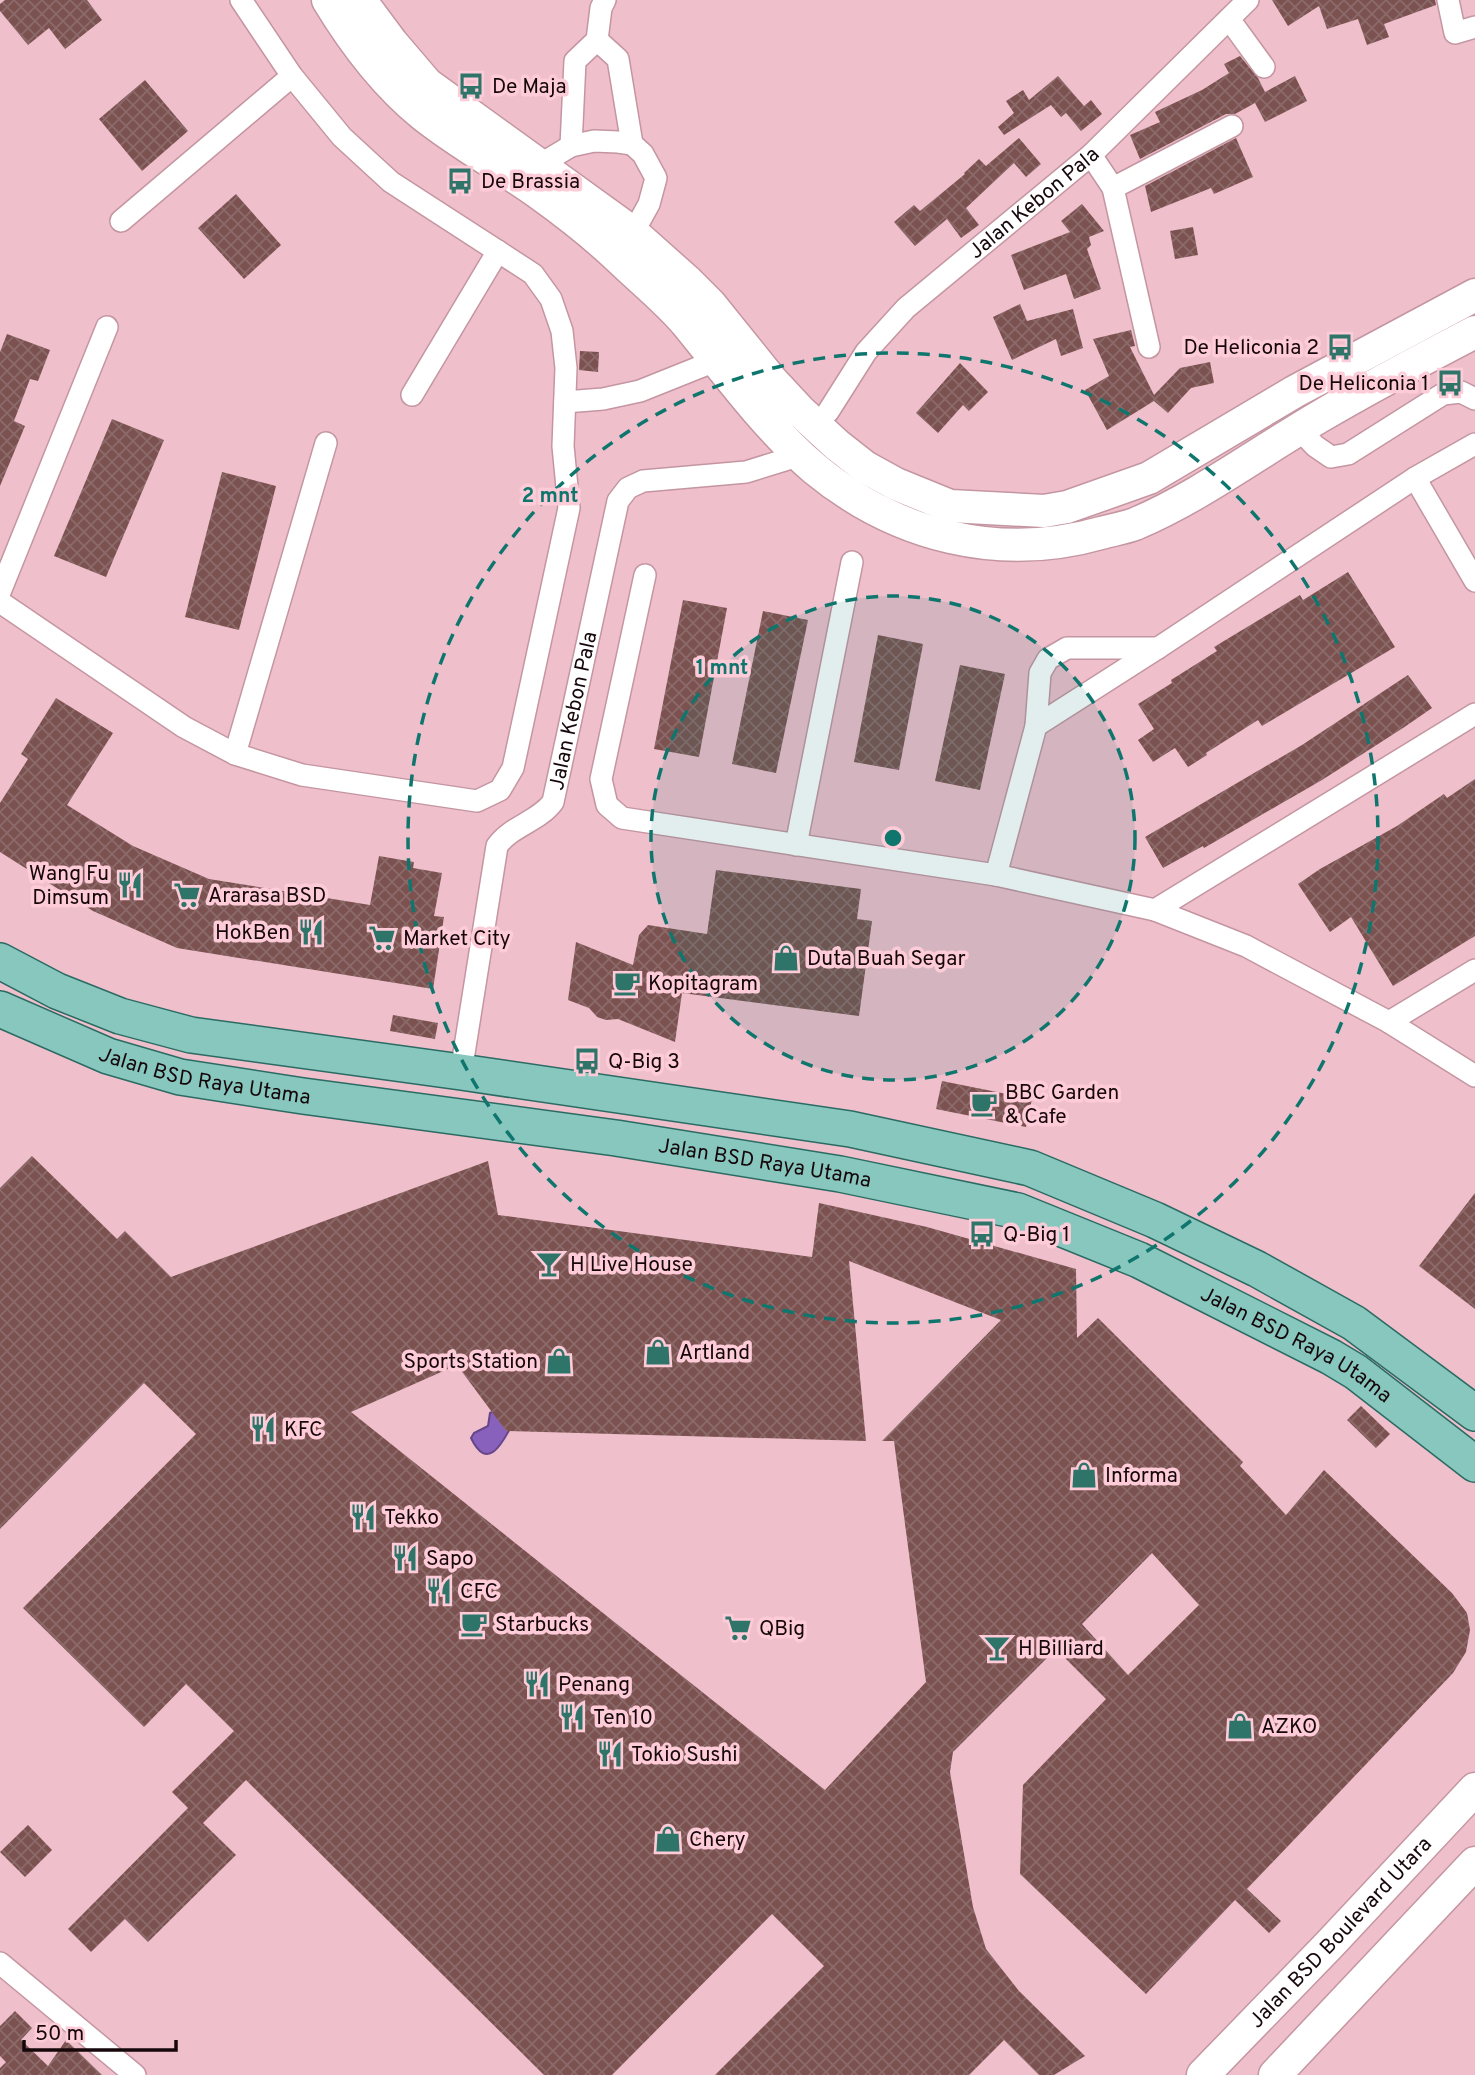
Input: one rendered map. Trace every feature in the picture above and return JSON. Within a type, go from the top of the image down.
[{"type":"main road","name":"Jalan BSD Raya Utama","points":[[0,961],[57,991],[120,1016],[191,1035],[850,1129],[1030,1168],[1155,1220],[1257,1269],[1354,1323],[1475,1413]]},
{"type":"main road","name":"Jalan BSD Raya Utama","points":[[0,1009],[108,1056],[180,1077],[616,1138],[839,1174],[1018,1210],[1139,1259],[1331,1357],[1356,1372],[1475,1464]]},
{"type":"main road","points":[[303,1096],[305,1052]]},
{"type":"street","points":[[0,603],[184,727],[235,754],[302,775],[477,801],[500,790],[513,768],[569,508],[563,446],[566,368],[562,331],[551,299],[533,274],[391,181],[342,137],[292,76],[241,0]]},
{"type":"street","points":[[328,0],[352,39],[400,94],[450,135],[540,194],[616,255],[686,322],[715,361],[778,434],[814,468],[849,495],[894,519],[941,536],[997,545],[1044,544],[1068,542],[1134,524],[1200,489],[1317,418],[1475,332]]},
{"type":"street","points":[[360,0],[392,43],[428,84],[633,233],[710,304],[772,381],[837,445],[865,467],[896,484],[950,506],[1044,511],[1067,508],[1149,478],[1294,392],[1475,295]]},
{"type":"street","points":[[571,146],[575,61],[597,40],[601,8],[605,0]]},
{"type":"street","name":"Jalan Kebon Pala","points":[[828,412],[866,352],[906,308],[1091,155],[1248,0]]},
{"type":"street","points":[[1448,0],[1455,33],[1475,27]]},
{"type":"street","points":[[1228,19],[1264,67]]},
{"type":"street","points":[[597,40],[618,59],[632,144]]},
{"type":"street","points":[[121,221],[292,76]]},
{"type":"street","points":[[1113,188],[1232,126]]},
{"type":"street","points":[[541,164],[571,146],[594,141],[632,144],[643,154],[656,178],[649,204],[633,233]]},
{"type":"street","points":[[1091,155],[1113,188],[1149,347]]},
{"type":"street","points":[[412,396],[498,251]]},
{"type":"street","points":[[0,592],[107,327]]},
{"type":"street","points":[[565,402],[603,399],[640,391],[715,361]]},
{"type":"street","points":[[1300,430],[1315,446],[1331,457],[1339,456],[1348,454],[1443,394],[1461,392],[1475,399]]},
{"type":"street","points":[[235,754],[326,443]]},
{"type":"street","points":[[1036,726],[1415,478],[1475,444]]},
{"type":"street","name":"Jalan Kebon Pala","points":[[461,1072],[497,846],[503,837],[541,815],[553,802],[618,501],[628,488],[643,481],[746,472],[788,458]]},
{"type":"street","points":[[1415,478],[1475,581]]},
{"type":"street","points":[[941,536],[950,506]]},
{"type":"street","points":[[796,845],[852,562]]},
{"type":"street","points":[[645,575],[601,779],[607,805],[622,818],[996,875],[1155,911],[1246,946],[1389,1022],[1475,1076]]},
{"type":"street","points":[[996,875],[1036,726],[1040,673],[1048,659],[1067,648],[1158,648]]},
{"type":"street","points":[[1155,911],[1475,714]]},
{"type":"street","points":[[1389,1022],[1475,970]]},
{"type":"street","name":"Jalan BSD Boulevard Utara","points":[[1203,2075],[1475,1789]]},
{"type":"street","points":[[1275,2075],[1475,1863]]},
{"type":"street","points":[[0,1963],[124,2072]]},
{"type":"shaded area","points":[[498,1409],[512,1425],[493,1452],[483,1453],[471,1438],[474,1433],[488,1426],[490,1413]]},
{"type":"building","points":[[5,0],[87,0],[102,20],[65,49],[49,28],[28,45],[0,11],[0,4]]},
{"type":"building","points":[[1272,0],[1435,0],[1436,5],[1384,24],[1389,37],[1367,45],[1358,19],[1327,29],[1319,6],[1288,26]]},
{"type":"building","points":[[1240,56],[1258,78],[1265,92],[1295,76],[1307,101],[1265,122],[1255,103],[1235,114],[1226,114],[1140,159],[1130,135],[1160,122],[1155,112],[1202,90],[1229,73],[1224,64]]},
{"type":"building","points":[[1058,76],[1084,106],[1091,100],[1102,114],[1081,131],[1066,113],[1061,117],[1051,105],[1004,135],[998,127],[1014,113],[1006,101],[1023,90],[1029,100]]},
{"type":"building","points":[[145,80],[188,131],[142,171],[99,119]]},
{"type":"building","points":[[1019,138],[1041,164],[1026,177],[1014,163],[966,208],[979,225],[961,238],[947,219],[915,246],[894,222],[914,205],[920,211],[979,159],[986,166]]},
{"type":"building","points":[[1236,138],[1253,177],[1214,194],[1211,188],[1151,212],[1145,186]]},
{"type":"building","points":[[236,194],[281,245],[244,279],[198,228]]},
{"type":"building","points":[[1082,204],[1104,231],[1089,237],[1091,245],[1087,249],[1101,289],[1074,299],[1066,274],[1024,290],[1011,255],[1070,232],[1061,221]]},
{"type":"building","points":[[1193,227],[1198,255],[1175,259],[1170,231]]},
{"type":"building","points":[[1020,304],[1027,321],[1073,309],[1083,348],[1061,356],[1056,339],[1012,360],[993,317]]},
{"type":"building","points":[[1131,330],[1135,346],[1130,347],[1154,395],[1180,368],[1210,362],[1214,383],[1191,388],[1168,413],[1154,401],[1107,430],[1085,390],[1109,376],[1093,339]]},
{"type":"building","points":[[7,334],[50,350],[38,381],[30,379],[14,421],[25,426],[0,486],[0,352]]},
{"type":"building","points":[[580,351],[599,352],[598,372],[579,370]]},
{"type":"building","points":[[960,363],[988,392],[969,411],[963,405],[938,433],[916,413]]},
{"type":"building","points":[[112,419],[164,440],[106,577],[54,556]]},
{"type":"building","points":[[222,472],[276,486],[239,630],[185,617]]},
{"type":"building","points":[[1348,572],[1395,647],[1262,726],[1258,720],[1188,767],[1175,748],[1153,762],[1138,740],[1154,729],[1138,704],[1217,651],[1214,647],[1300,595],[1303,600]]},
{"type":"building","points":[[683,600],[727,608],[699,757],[654,749]]},
{"type":"building","points":[[763,611],[808,620],[776,773],[732,764]]},
{"type":"building","points":[[878,635],[923,644],[899,770],[854,762]]},
{"type":"building","points":[[960,665],[1005,674],[980,790],[935,781]]},
{"type":"building","points":[[1408,675],[1432,708],[1322,780],[1204,848],[1203,846],[1163,868],[1145,837],[1302,745]]},
{"type":"building","name":"Ararasa BSD","points":[[56,698],[113,733],[67,805],[133,846],[209,879],[370,905],[379,856],[414,862],[413,868],[442,873],[434,916],[444,917],[433,989],[177,948],[93,911],[0,852],[0,803],[28,759],[21,754]]},
{"type":"building","points":[[1475,779],[1475,936],[1393,986],[1351,917],[1330,932],[1298,884],[1397,826],[1444,794],[1447,798]]},
{"type":"building","name":"Duta Buah Segar","points":[[716,870],[861,889],[857,919],[872,921],[859,1016],[682,993],[675,1042],[618,1019],[606,1020],[597,1017],[589,1008],[568,1000],[576,942],[633,965],[639,935],[648,925],[707,934]]},
{"type":"building","points":[[393,1015],[438,1023],[435,1039],[390,1031]]},
{"type":"building","name":"BBC Garden & Cafe","points":[[942,1081],[1032,1099],[1026,1127],[936,1109]]},
{"type":"building","name":"QBig","points":[[32,1156],[117,1239],[125,1231],[171,1277],[488,1161],[498,1215],[812,1257],[819,1203],[927,1227],[1076,1269],[1077,1338],[1098,1318],[1243,1462],[1240,1466],[1286,1515],[1324,1470],[1452,1593],[1467,1613],[1470,1630],[1466,1652],[1453,1673],[1247,1889],[1281,1921],[1269,1933],[1235,1900],[1146,1994],[1020,1874],[1023,1785],[1106,1699],[1056,1649],[953,1752],[950,1772],[973,1907],[986,1949],[1019,1991],[1085,2056],[1054,2075],[1039,2075],[1004,2040],[969,2075],[715,2075],[824,1966],[772,1914],[612,2075],[544,2075],[246,1780],[203,1823],[236,1855],[148,1942],[125,1919],[91,1952],[68,1929],[188,1808],[172,1792],[234,1731],[186,1684],[144,1727],[23,1608],[196,1434],[144,1383],[0,1529],[0,1188]],"holes":[[[849,1261],[1001,1320],[882,1441],[894,1441],[926,1682],[825,1790],[351,1412],[457,1365],[506,1431],[866,1441]],[[1152,1553],[1199,1605],[1128,1675],[1082,1624]]]},
{"type":"building","points":[[1475,1193],[1475,1309],[1419,1266]]},
{"type":"building","points":[[1361,1406],[1390,1434],[1376,1448],[1347,1420]]},
{"type":"building","points":[[28,1825],[52,1850],[25,1877],[0,1852]]},
{"type":"building","points":[[15,2011],[32,2028],[21,2040],[48,2066],[66,2040],[102,2075],[0,2075],[0,2068],[6,2062],[0,2056],[0,2026]]},
{"type":"place","name":"De Maja","points":[[471,86]]},
{"type":"place","name":"De Brassia","points":[[460,181]]},
{"type":"place","name":"De Heliconia 2","points":[[1340,347]]},
{"type":"place","name":"De Heliconia 1","points":[[1450,383]]},
{"type":"place","name":"Wang Fu Dimsum","points":[[130,885]]},
{"type":"place","name":"Ararasa BSD","points":[[187,895]]},
{"type":"place","name":"HokBen","points":[[311,932]]},
{"type":"place","name":"Market City","points":[[382,938]]},
{"type":"place","name":"Duta Buah Segar","points":[[786,958]]},
{"type":"place","name":"Kopitagram","points":[[627,983]]},
{"type":"place","name":"Q-Big 3","points":[[587,1061]]},
{"type":"place","name":"BBC Garden & Cafe","points":[[984,1104]]},
{"type":"place","name":"Q-Big 1","points":[[982,1234]]},
{"type":"place","name":"H Live House","points":[[549,1264]]},
{"type":"place","name":"Artland","points":[[658,1352]]},
{"type":"place","name":"Sports Station","points":[[559,1361]]},
{"type":"place","name":"KFC","points":[[263,1429]]},
{"type":"place","name":"Informa","points":[[1084,1475]]},
{"type":"place","name":"Tekko","points":[[363,1517]]},
{"type":"place","name":"Sapo","points":[[405,1558]]},
{"type":"place","name":"CFC","points":[[439,1591]]},
{"type":"place","name":"Starbucks","points":[[474,1624]]},
{"type":"place","name":"QBig","points":[[738,1628]]},
{"type":"place","name":"H Billiard","points":[[997,1648]]},
{"type":"place","name":"Penang","points":[[537,1684]]},
{"type":"place","name":"Ten 10","points":[[572,1717]]},
{"type":"place","name":"AZKO","points":[[1240,1726]]},
{"type":"place","name":"Tokio Sushi","points":[[610,1754]]},
{"type":"place","name":"Chery","points":[[668,1839]]}]
